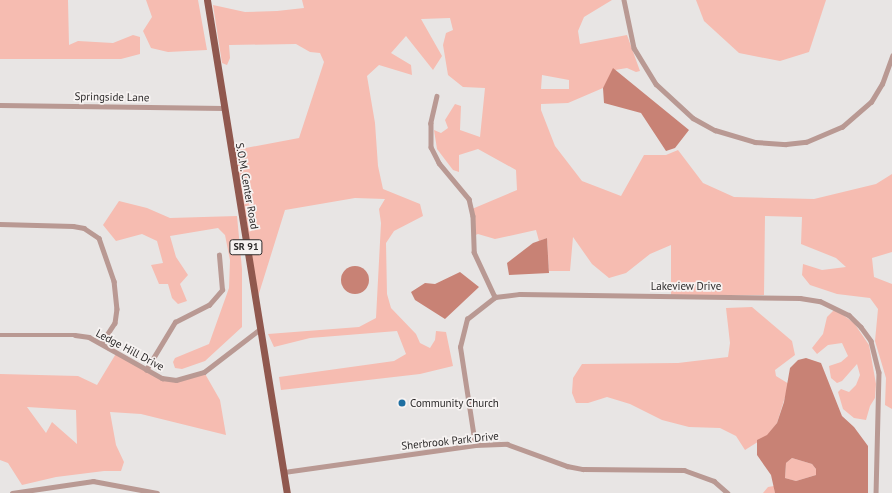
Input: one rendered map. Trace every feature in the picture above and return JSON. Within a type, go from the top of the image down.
[{"type":"main road","name":"S.O.M. Center Road","points":[[207,0],[223,108],[287,493]]},
{"type":"street","points":[[624,0],[634,48],[656,84],[692,118],[714,130],[755,142],[786,144],[806,142],[842,127],[872,99],[882,84],[892,56]]},
{"type":"street","points":[[437,96],[430,138],[432,153],[469,199],[473,216],[474,252],[495,297],[467,319],[460,347],[475,445]]},
{"type":"street","name":"Springside Lane","points":[[0,105],[223,108]]},
{"type":"street","points":[[0,224],[73,226],[84,228],[99,238],[114,281],[117,308],[115,323],[102,343]]},
{"type":"street","points":[[146,370],[175,322],[209,305],[222,290],[219,255]]},
{"type":"street","name":"Lakeview Drive","points":[[495,297],[520,294],[764,295],[820,301],[834,306],[861,326],[877,358],[879,372],[876,493]]},
{"type":"street","name":"Ledge Hill Drive","points":[[0,335],[75,335],[102,343],[162,378],[176,380],[197,376],[260,329]]},
{"type":"street","name":"Sherbrook Park Drive","points":[[284,472],[475,445],[507,444],[567,466],[583,469],[684,470],[714,481],[728,493]]},
{"type":"street","points":[[12,493],[94,481],[157,493]]},
{"type":"shaded area","points":[[0,0],[68,0],[69,45],[78,41],[113,43],[133,35],[140,37],[140,54],[121,59],[0,59]]},
{"type":"shaded area","points":[[146,0],[198,0],[207,50],[168,52],[151,48],[143,31],[152,17]]},
{"type":"shaded area","points":[[302,0],[612,0],[584,17],[578,31],[580,44],[627,35],[640,71],[636,72],[627,68],[615,70],[603,88],[568,103],[541,104],[541,110],[555,146],[582,181],[621,196],[644,155],[666,155],[678,150],[703,183],[734,197],[814,199],[876,184],[892,174],[892,252],[872,258],[874,277],[892,284],[892,409],[885,405],[886,378],[875,341],[878,309],[870,298],[837,294],[810,285],[802,275],[803,264],[822,270],[846,267],[836,258],[801,244],[802,217],[765,216],[764,295],[671,295],[671,245],[650,254],[626,273],[609,278],[592,264],[573,237],[570,271],[549,271],[547,238],[539,241],[536,230],[495,239],[478,234],[473,236],[472,209],[517,190],[516,170],[478,149],[459,155],[459,172],[453,170],[437,149],[434,130],[441,133],[448,128],[445,120],[455,104],[461,106],[460,130],[480,137],[485,88],[463,87],[448,75],[443,45],[446,33],[453,30],[450,18],[421,19],[442,56],[433,70],[406,36],[391,53],[411,65],[412,75],[379,65],[367,76],[375,123],[378,166],[383,189],[420,204],[423,216],[394,231],[386,243],[387,294],[391,308],[416,334],[420,343],[430,348],[435,340],[436,331],[446,332],[453,366],[420,374],[281,390],[279,377],[394,361],[406,354],[397,331],[310,338],[274,347],[268,334],[359,327],[376,318],[381,223],[379,209],[385,199],[355,198],[285,210],[256,303],[230,151],[299,138],[324,62],[320,53],[310,52],[296,44],[229,45],[230,58],[227,65],[222,63],[213,5],[245,12],[304,8]],"holes":[[[542,75],[569,80],[569,89],[541,89]]]},
{"type":"shaded area","points":[[696,0],[826,0],[809,52],[780,61],[739,53],[704,21]]},
{"type":"shaded area","points":[[613,68],[689,130],[675,148],[666,151],[641,113],[604,103],[603,88]]},
{"type":"shaded area","points":[[119,201],[147,208],[170,218],[237,216],[242,269],[242,327],[205,361],[182,369],[175,368],[173,362],[175,358],[209,344],[229,288],[230,260],[225,235],[218,228],[170,236],[176,257],[188,275],[180,284],[187,301],[178,304],[172,298],[168,284],[159,284],[151,265],[163,263],[157,241],[142,234],[116,241],[103,225]]},
{"type":"shaded area","points":[[547,238],[549,273],[509,275],[507,263],[533,243]]},
{"type":"shaded area","points":[[355,266],[361,267],[365,270],[368,274],[368,286],[365,290],[361,293],[355,294],[349,293],[345,290],[342,286],[341,280],[342,274],[345,270],[349,267]]},
{"type":"shaded area","points":[[460,272],[479,287],[445,319],[415,300],[411,292],[425,283],[435,284]]},
{"type":"shaded area","points":[[752,307],[792,341],[795,355],[775,370],[776,376],[789,384],[777,423],[767,436],[745,450],[736,436],[720,428],[689,427],[662,420],[630,404],[607,397],[588,403],[576,403],[572,393],[573,378],[582,364],[678,363],[728,357],[730,343],[726,308]]},
{"type":"shaded area","points":[[835,309],[854,323],[869,345],[876,384],[875,398],[870,406],[866,420],[854,418],[843,409],[838,392],[841,389],[849,392],[856,385],[860,375],[857,364],[842,381],[837,383],[831,378],[829,366],[841,362],[848,356],[842,343],[828,345],[817,354],[812,348],[823,334],[827,317]]},
{"type":"shaded area","points":[[117,352],[162,378],[176,380],[204,372],[220,400],[226,435],[141,414],[110,412],[116,445],[124,462],[121,471],[104,471],[56,477],[22,485],[8,463],[0,460],[0,374],[78,376],[97,385]],"holes":[[[27,407],[76,410],[77,444],[52,422],[46,433]]]},
{"type":"shaded area","points":[[806,358],[821,363],[842,416],[854,427],[868,446],[868,493],[775,493],[771,475],[757,455],[757,440],[767,435],[777,423],[784,402],[790,368],[798,360]],"holes":[[[792,458],[812,464],[816,469],[816,475],[796,481],[785,478],[786,463]]]},
{"type":"shaded area","points":[[792,458],[812,464],[816,469],[816,475],[796,481],[785,478],[786,463]]},
{"type":"shaded area","points":[[774,486],[775,493],[763,493],[768,487]]},
{"type":"place","name":"Community Church","points":[[402,403]]}]
